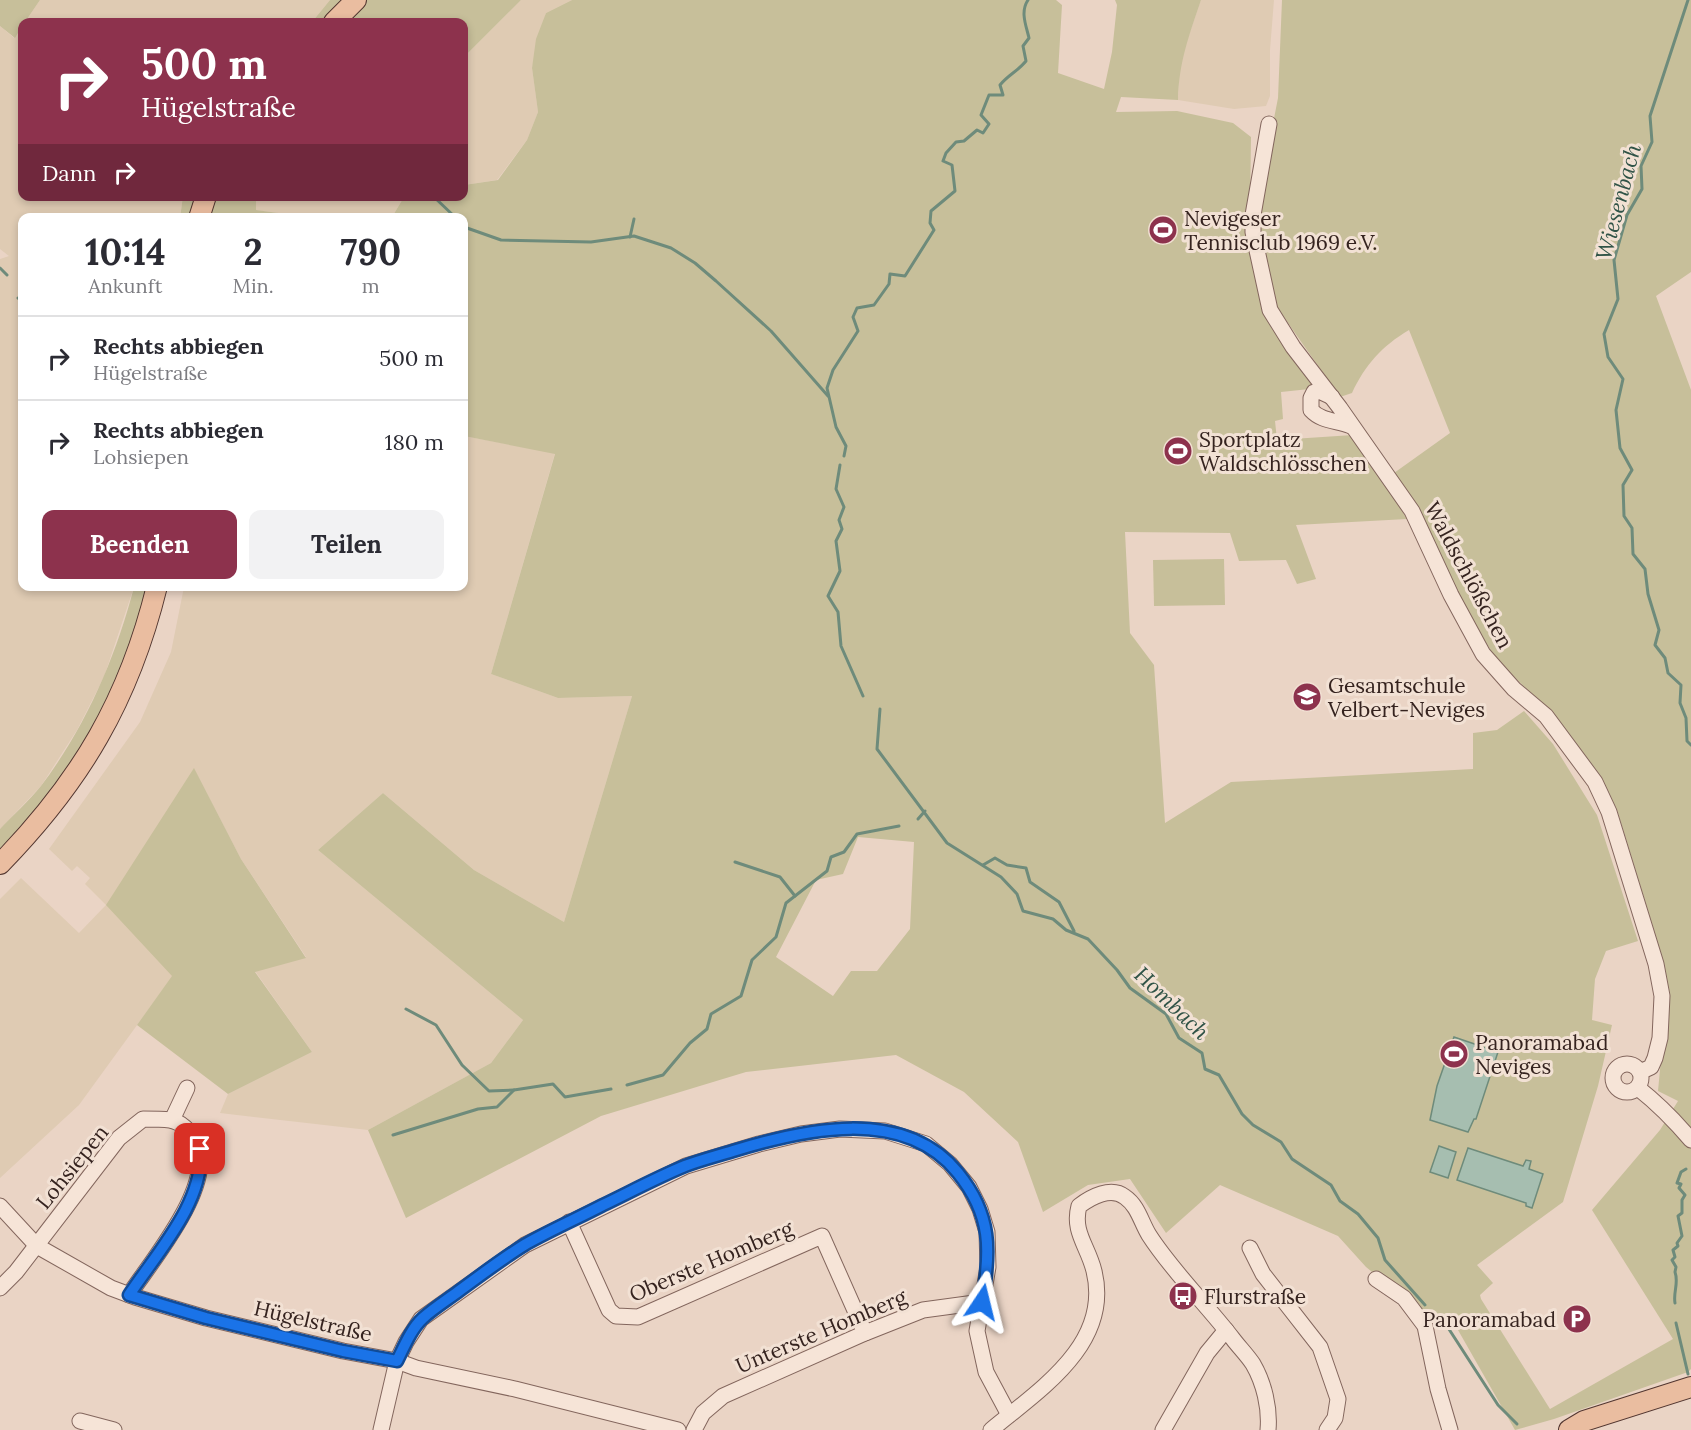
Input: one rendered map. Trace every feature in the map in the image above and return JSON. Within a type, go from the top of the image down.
[{"type":"main road","points":[[338,18],[356,0]]},
{"type":"main road","points":[[0,864],[58,800],[98,738],[136,659],[146,632],[156,591]]},
{"type":"main road","points":[[1569,1430],[1584,1421],[1691,1387]]},
{"type":"main road","points":[[1574,1430],[1585,1429],[1691,1398]]},
{"type":"street","name":"Waldschlößchen","points":[[1269,123],[1253,215],[1253,232],[1270,310],[1293,346],[1412,511],[1451,595],[1484,654],[1514,689],[1546,716],[1594,782],[1609,812],[1656,964],[1662,996],[1660,1038],[1656,1058],[1639,1080],[1663,1109]]},
{"type":"street","points":[[1332,397],[1319,391],[1314,392],[1311,398],[1311,410],[1322,419],[1352,426]]},
{"type":"street","points":[[129,1295],[173,1232],[194,1191],[202,1163],[200,1149],[189,1130],[172,1120],[187,1088]]},
{"type":"street","points":[[1663,1109],[1678,1116],[1691,1127]]},
{"type":"street","points":[[1663,1109],[1691,1140]]},
{"type":"street","name":"Lohsiepen","points":[[0,1287],[37,1246],[119,1138],[143,1119],[172,1120]]},
{"type":"street","points":[[381,1430],[397,1361],[421,1319],[525,1245],[686,1166],[759,1143],[840,1129],[885,1131],[926,1144],[950,1164],[969,1187],[980,1209],[987,1232],[988,1267],[977,1331],[986,1372],[1009,1415]]},
{"type":"street","points":[[991,1430],[1043,1389],[1065,1365],[1091,1325],[1097,1294],[1094,1271],[1077,1227],[1076,1216],[1079,1206],[1098,1195],[1111,1192],[1124,1196],[1137,1209],[1149,1235],[1252,1364],[1264,1391],[1269,1421],[1268,1430]]},
{"type":"street","name":"Hügelstraße","points":[[0,1206],[37,1246],[111,1288],[129,1295],[206,1318],[343,1351],[397,1361],[416,1368],[515,1389],[678,1430]]},
{"type":"street","name":"Oberste Homberg","points":[[569,1222],[609,1310],[622,1318],[638,1317],[665,1307],[822,1236],[865,1333]]},
{"type":"street","points":[[1250,1248],[1263,1274],[1320,1347],[1338,1399],[1335,1418],[1327,1430]]},
{"type":"street","points":[[1376,1279],[1404,1298],[1425,1326],[1438,1389],[1450,1430]]},
{"type":"street","name":"Unterste Homberg","points":[[694,1430],[703,1413],[723,1396],[923,1310],[982,1302]]},
{"type":"street","points":[[1163,1430],[1207,1353],[1226,1330]]},
{"type":"street","points":[[80,1421],[114,1430]]},
{"type":"shaded area","points":[[0,0],[40,0],[28,18],[18,18],[18,33],[15,38],[0,26]]},
{"type":"shaded area","points":[[40,0],[330,0],[315,18],[28,18]]},
{"type":"shaded area","points":[[330,0],[521,0],[468,53],[468,18],[315,18]]},
{"type":"shaded area","points":[[521,0],[572,0],[546,13],[532,68],[538,112],[527,140],[497,180],[468,184],[468,53]]},
{"type":"shaded area","points":[[572,0],[1056,0],[1062,5],[1058,73],[1104,89],[1112,52],[1117,5],[1115,0],[1201,0],[1183,61],[1178,100],[1121,97],[1116,112],[1177,111],[1233,123],[1251,137],[1250,210],[1264,309],[1270,325],[1319,388],[1281,392],[1283,419],[1275,421],[1277,440],[1353,435],[1383,478],[1407,519],[1296,525],[1316,579],[1297,584],[1286,560],[1239,561],[1230,533],[1125,532],[1130,633],[1154,665],[1165,823],[1231,782],[1473,769],[1473,733],[1497,730],[1524,711],[1553,744],[1597,815],[1638,941],[1606,951],[1595,979],[1592,1020],[1612,1025],[1598,1086],[1563,1202],[1477,1265],[1493,1283],[1480,1295],[1481,1299],[1550,1409],[1673,1339],[1592,1210],[1660,1130],[1678,1101],[1658,1091],[1667,995],[1656,937],[1617,810],[1588,759],[1545,707],[1496,659],[1463,605],[1394,473],[1450,433],[1409,330],[1375,357],[1352,393],[1340,397],[1276,306],[1258,236],[1268,149],[1278,98],[1282,0],[1691,0],[1691,272],[1656,296],[1691,390],[1691,1369],[1688,1372],[1554,1419],[1515,1430],[1450,1316],[1440,1327],[1366,1267],[1338,1236],[1220,1185],[1166,1233],[1130,1179],[1088,1185],[1043,1212],[1018,1142],[964,1092],[896,1055],[746,1072],[601,1116],[406,1218],[368,1130],[491,1063],[523,1020],[318,850],[383,793],[474,870],[564,922],[632,696],[558,698],[491,674],[555,454],[468,437],[468,213],[394,213],[402,201],[468,201],[468,184],[498,180],[527,140],[538,112],[532,68],[536,39],[546,13]],"holes":[[[858,837],[914,842],[910,929],[877,971],[851,971],[833,996],[776,957],[816,880],[843,874]]]},
{"type":"shaded area","points":[[1201,0],[1274,0],[1270,50],[1270,96],[1266,106],[1234,109],[1178,100],[1179,73],[1184,49]]},
{"type":"shaded area","points":[[0,26],[14,38],[18,32],[18,201],[182,201],[181,213],[18,213],[18,591],[133,591],[104,677],[77,730],[41,786],[0,829],[0,259],[9,256],[0,249]]},
{"type":"shaded area","points":[[182,201],[256,201],[256,210],[278,213],[181,213]]},
{"type":"shaded area","points":[[256,201],[402,201],[394,213],[278,213],[255,210]]},
{"type":"shaded area","points":[[468,437],[555,453],[491,674],[558,698],[632,696],[564,922],[474,870],[383,793],[318,850],[523,1020],[491,1063],[368,1130],[220,1113],[228,1094],[312,1052],[255,971],[306,957],[241,859],[194,769],[172,977],[79,1105],[0,1178],[0,899],[21,878],[79,933],[106,905],[85,884],[90,878],[77,866],[72,871],[49,849],[140,722],[171,652],[183,591],[468,591]]},
{"type":"shaded area","points":[[1224,559],[1225,605],[1154,606],[1153,560]]},
{"type":"shaded area","points":[[133,591],[148,591],[121,681],[52,797],[0,854],[0,829],[41,786],[72,740],[97,691],[127,613]]},
{"type":"shaded area","points":[[194,768],[241,859],[306,958],[255,972],[312,1052],[228,1094],[137,1025],[172,976],[106,905]]},
{"type":"shaded area","points":[[1454,1037],[1498,1052],[1476,1119],[1468,1132],[1430,1120],[1437,1086]]},
{"type":"shaded area","points":[[1439,1146],[1456,1152],[1448,1178],[1430,1172]]},
{"type":"shaded area","points":[[1468,1148],[1523,1166],[1526,1160],[1531,1161],[1529,1169],[1543,1174],[1532,1208],[1526,1206],[1526,1203],[1457,1180]]},
{"type":"waterway","name":"Hombach","points":[[844,456],[846,446],[836,427],[827,388],[833,370],[858,331],[853,317],[857,308],[874,305],[889,284],[890,274],[905,276],[934,230],[930,223],[931,211],[955,191],[952,165],[943,161],[946,153],[956,142],[964,141],[977,130],[983,133],[989,124],[981,115],[989,95],[1003,95],[1000,85],[1026,61],[1023,46],[1029,38],[1024,9],[1028,0]]},
{"type":"waterway","name":"Wiesenbach","points":[[1688,0],[1650,116],[1652,142],[1641,166],[1642,189],[1627,215],[1614,260],[1618,299],[1604,334],[1608,357],[1623,379],[1616,410],[1620,448],[1632,470],[1623,485],[1624,516],[1632,528],[1633,554],[1645,569],[1648,594],[1659,630],[1655,645],[1665,658],[1668,673],[1681,685],[1680,703],[1686,718],[1687,741],[1691,745]]},
{"type":"waterway","points":[[438,201],[451,213]]},
{"type":"waterway","points":[[630,237],[634,219]]},
{"type":"waterway","points":[[468,228],[501,240],[591,242],[634,236],[671,248],[695,263],[771,331],[828,396]]},
{"type":"waterway","points":[[0,268],[7,275]]},
{"type":"waterway","name":"Hombach","points":[[840,465],[836,489],[844,507],[839,520],[842,529],[836,541],[840,571],[828,596],[838,612],[841,646],[863,696]]},
{"type":"waterway","name":"Hombach","points":[[880,709],[877,749],[947,843],[1001,877],[1017,894],[1023,911],[1053,919],[1066,930],[1088,939],[1117,970],[1130,988],[1166,1014],[1179,1038],[1202,1053],[1205,1069],[1219,1075],[1242,1114],[1253,1125],[1281,1142],[1292,1159],[1331,1185],[1340,1201],[1358,1214],[1378,1238],[1385,1260],[1425,1305]]},
{"type":"waterway","name":"Hombach","points":[[918,819],[925,811]]},
{"type":"waterway","name":"Lohsiepen","points":[[627,1085],[663,1075],[690,1043],[707,1029],[711,1014],[741,996],[752,960],[776,937],[786,903],[827,871],[831,857],[844,852],[857,834],[899,826]]},
{"type":"waterway","points":[[983,865],[995,858],[1007,865],[1026,868],[1030,882],[1059,902],[1074,931]]},
{"type":"waterway","name":"Lohsiepen","points":[[735,862],[780,877],[795,896]]},
{"type":"waterway","name":"Lohsiepen","points":[[406,1009],[436,1025],[462,1065],[489,1091],[514,1090]]},
{"type":"waterway","name":"Lohsiepen","points":[[393,1135],[478,1109],[497,1107],[514,1090],[553,1084],[565,1097],[611,1089]]},
{"type":"waterway","name":"Wiesenbach","points":[[1675,1303],[1676,1267],[1672,1260],[1675,1257],[1673,1250],[1678,1246],[1677,1243],[1682,1236],[1678,1216],[1682,1213],[1682,1200],[1685,1195],[1679,1188],[1681,1184],[1677,1183],[1681,1172],[1686,1169]]},
{"type":"waterway","name":"Hombach","points":[[1445,1323],[1498,1405],[1517,1424]]},
{"type":"waterway","name":"Wiesenbach","points":[[1676,1323],[1688,1374]]},
{"type":"place","name":"Nevigeser Tennisclub 1969 e.V.","points":[[1163,230]]},
{"type":"place","name":"Sportplatz Waldschlösschen","points":[[1178,451]]},
{"type":"place","name":"Gesamtschule Velbert-Neviges","points":[[1307,697]]},
{"type":"place","name":"Panoramabad Neviges","points":[[1454,1054]]},
{"type":"place","name":"Flurstraße","points":[[1183,1296]]},
{"type":"place","name":"Panoramabad","points":[[1577,1319]]},
{"type":"route","points":[[200,1149],[202,1163],[194,1191],[173,1232],[129,1295],[206,1318],[343,1351],[397,1361],[421,1319],[484,1273],[540,1237],[686,1166],[759,1143],[840,1129],[885,1131],[926,1144],[950,1164],[969,1187],[980,1209],[987,1232],[988,1267],[982,1302]]}]
